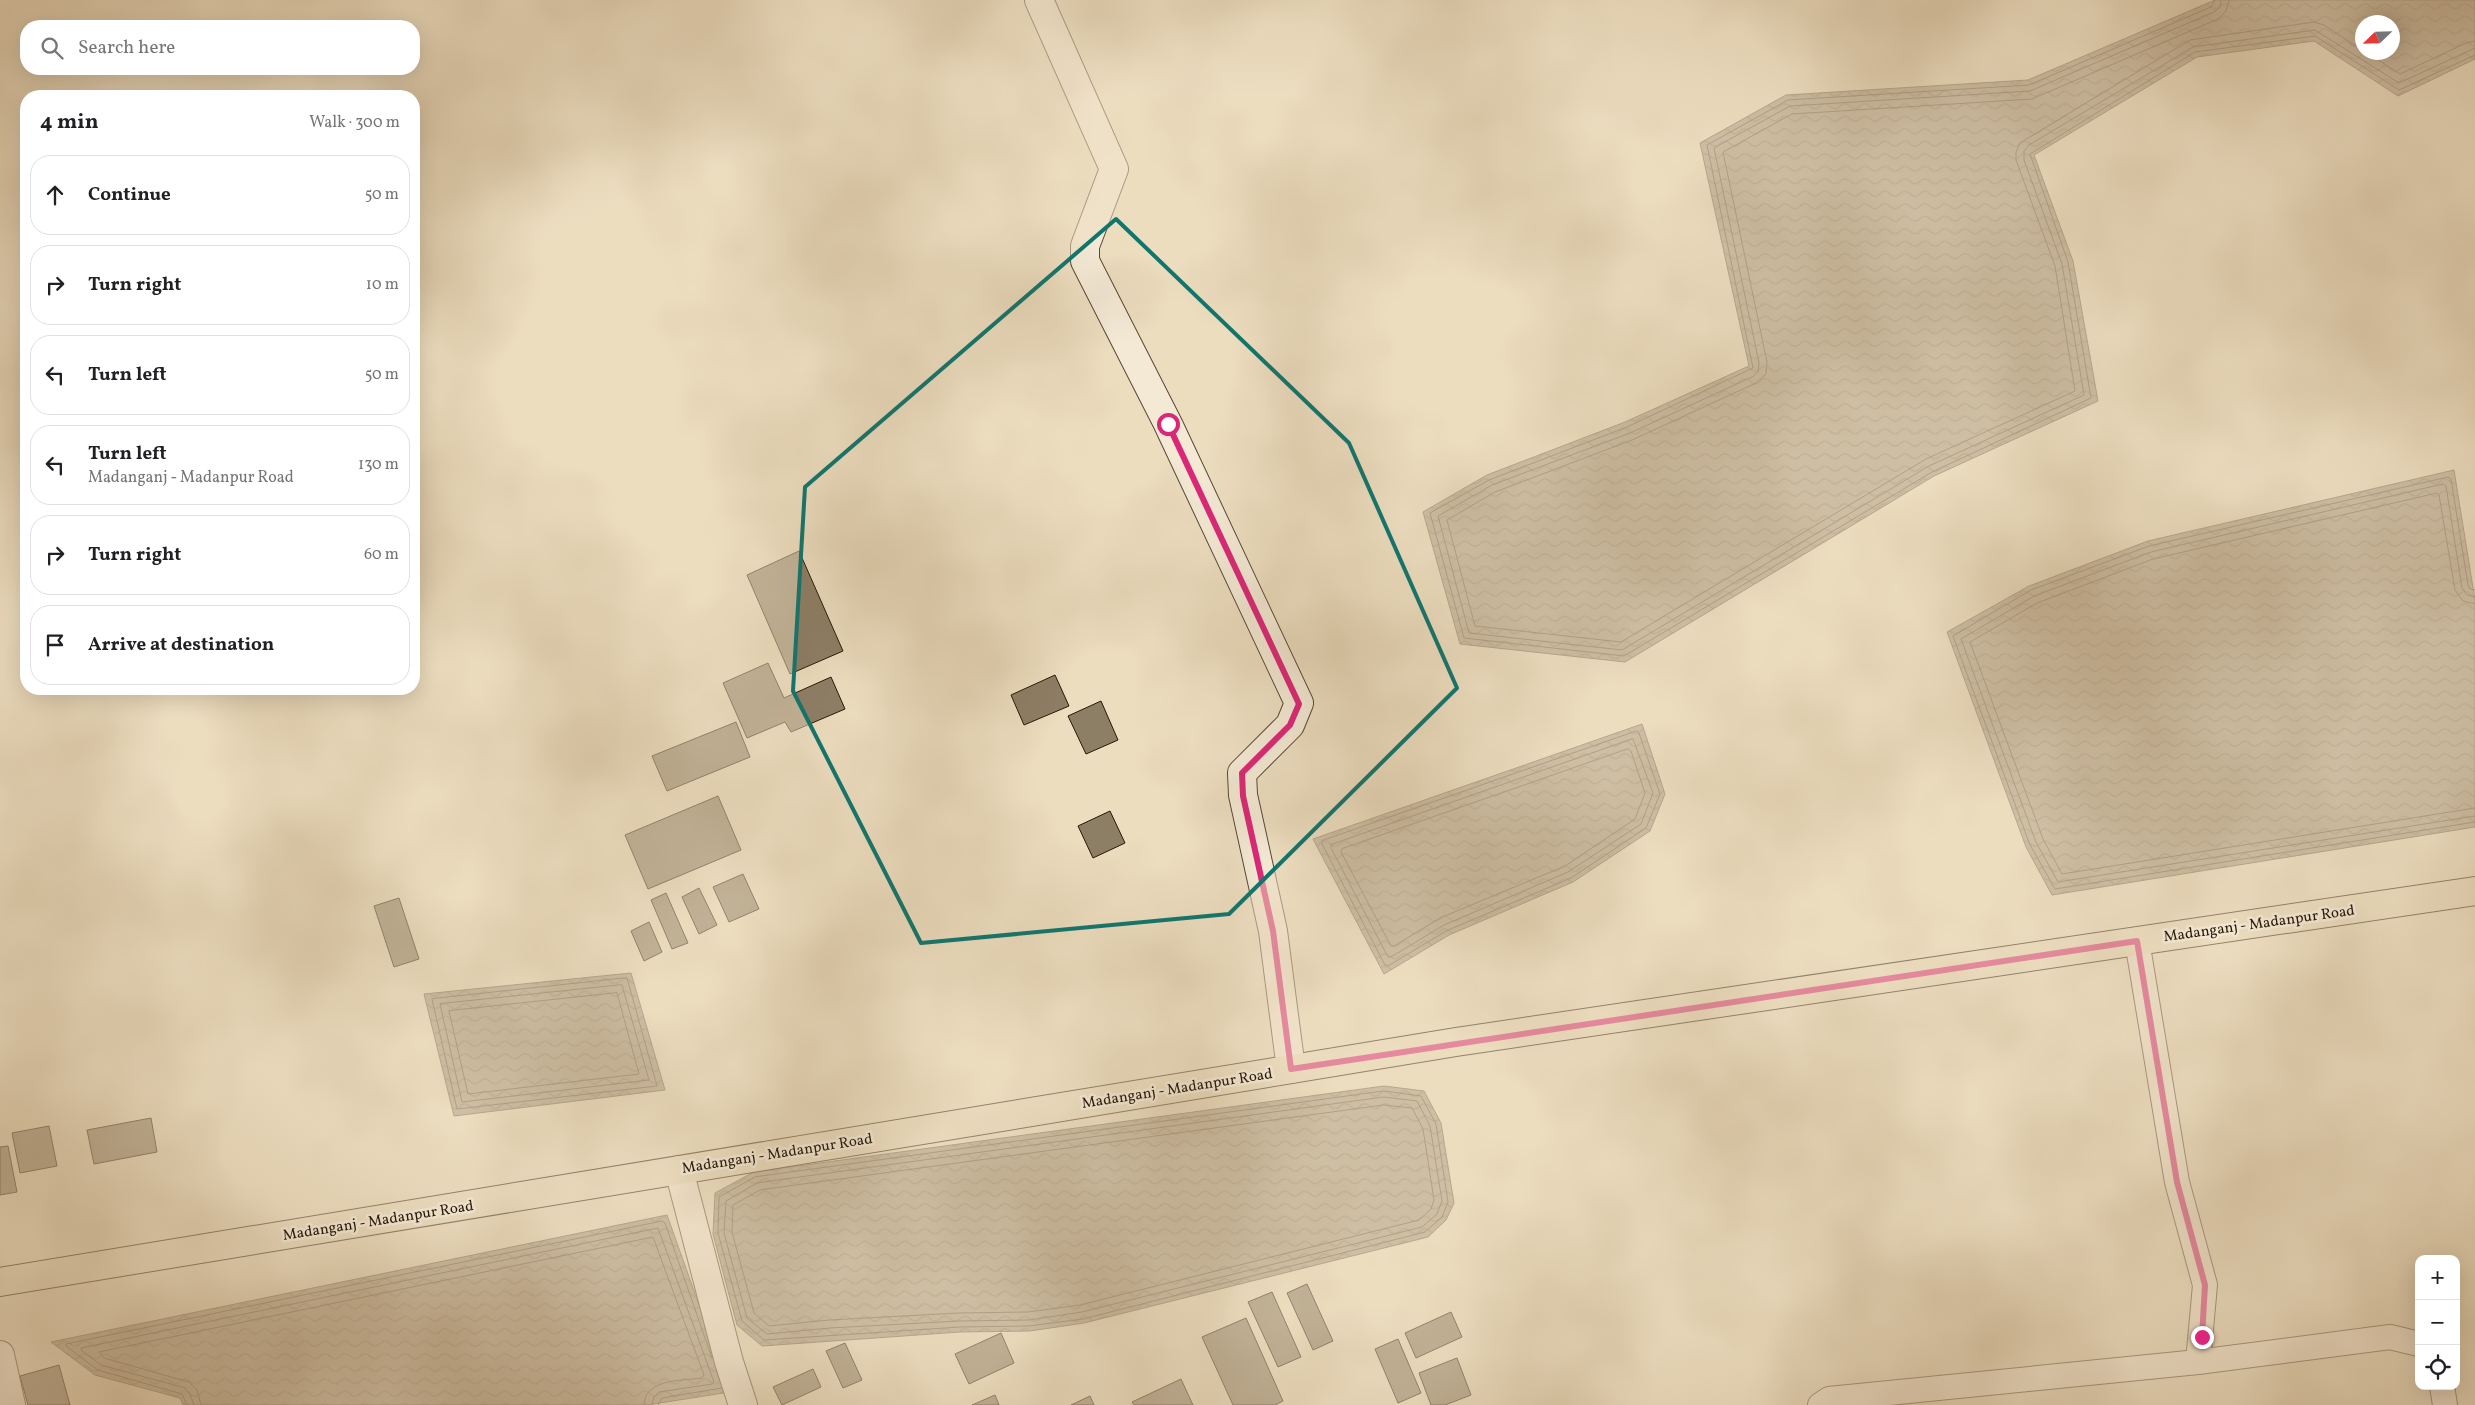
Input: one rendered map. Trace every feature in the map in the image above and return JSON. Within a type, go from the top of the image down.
[{"type":"main road","name":"Madanganj - Madanpur Road","points":[[0,1282],[1291,1069],[2475,891]]},
{"type":"street","points":[[1039,0],[1114,169],[1085,246],[1085,261],[1168,424],[1299,704],[1290,725],[1242,773],[1243,796],[1273,931],[1291,1069]]},
{"type":"street","points":[[680,1170],[729,1362],[743,1405]]},
{"type":"street","points":[[0,1355],[11,1405]]},
{"type":"lane","points":[[2137,941],[2177,1182],[2205,1285],[2198,1362]]},
{"type":"lane","points":[[1820,1405],[1829,1399],[2198,1362],[2390,1337],[2415,1343]]},
{"type":"lane","points":[[2443,1390],[2445,1405]]},
{"type":"highlighted area","points":[[1116,219],[1349,443],[1457,688],[1229,914],[921,943],[793,691],[805,487]]},
{"type":"water","points":[[2215,0],[2475,0],[2475,59],[2398,96],[2314,41],[2197,57],[2034,155],[2073,261],[2098,401],[1934,476],[1625,662],[1460,644],[1423,512],[1487,475],[1625,422],[1749,366],[1700,143],[1786,95],[2028,80]]},
{"type":"water","points":[[2454,470],[2475,600],[2475,827],[2052,895],[2026,847],[1947,632],[2029,586],[2148,541]]},
{"type":"water","points":[[1642,724],[1665,794],[1650,831],[1573,882],[1449,935],[1384,974],[1313,839]]},
{"type":"water","points":[[631,973],[665,1090],[454,1116],[424,994]]},
{"type":"water","points":[[1384,1086],[1424,1091],[1441,1123],[1454,1203],[1446,1220],[1428,1237],[1084,1323],[1030,1331],[960,1332],[762,1346],[737,1325],[713,1234],[715,1193],[754,1172]]},
{"type":"water","points":[[667,1215],[730,1392],[647,1405],[183,1405],[180,1398],[95,1375],[51,1342]]},
{"type":"building","points":[[799,551],[843,651],[790,674],[747,575]]},
{"type":"building","points":[[768,663],[784,698],[831,677],[845,709],[791,732],[785,722],[747,738],[723,683]]},
{"type":"building","points":[[1055,675],[1069,706],[1024,725],[1011,695]]},
{"type":"building","points":[[1101,701],[1118,740],[1086,754],[1068,716]]},
{"type":"building","points":[[736,722],[750,757],[667,791],[652,756]]},
{"type":"building","points":[[718,796],[741,850],[648,889],[625,835]]},
{"type":"building","points":[[1110,811],[1125,843],[1093,858],[1078,826]]},
{"type":"building","points":[[743,874],[759,909],[729,922],[713,887]]},
{"type":"building","points":[[699,888],[717,925],[699,934],[682,897]]},
{"type":"building","points":[[666,893],[688,943],[672,949],[651,900]]},
{"type":"building","points":[[399,898],[419,959],[394,967],[374,906]]},
{"type":"building","points":[[649,922],[662,952],[644,961],[631,931]]},
{"type":"building","points":[[151,1118],[157,1152],[94,1164],[87,1130]]},
{"type":"building","points":[[49,1126],[57,1166],[20,1173],[12,1133]]},
{"type":"building","points":[[8,1146],[17,1192],[0,1195],[0,1147]]},
{"type":"building","points":[[1307,1284],[1333,1341],[1313,1350],[1287,1293]]},
{"type":"building","points":[[1272,1292],[1301,1357],[1278,1367],[1248,1302]]},
{"type":"building","points":[[1451,1312],[1462,1337],[1416,1358],[1405,1333]]},
{"type":"building","points":[[1246,1318],[1283,1401],[1275,1405],[1233,1405],[1202,1337]]},
{"type":"building","points":[[1001,1333],[1014,1363],[969,1384],[955,1354]]},
{"type":"building","points":[[1398,1339],[1421,1393],[1398,1403],[1375,1349]]},
{"type":"building","points":[[845,1343],[862,1380],[843,1388],[826,1351]]},
{"type":"building","points":[[1457,1358],[1471,1395],[1445,1405],[1431,1405],[1419,1373]]},
{"type":"building","points":[[59,1365],[70,1405],[28,1405],[20,1376]]},
{"type":"building","points":[[813,1369],[821,1387],[782,1405],[773,1387]]},
{"type":"building","points":[[1181,1379],[1193,1405],[1134,1405],[1132,1402]]},
{"type":"building","points":[[995,1395],[999,1405],[972,1405]]},
{"type":"building","points":[[1090,1396],[1094,1405],[1071,1405]]},
{"type":"route","points":[[1168,424],[1294,689],[1299,704],[1290,725],[1242,773],[1243,796],[1273,931],[1291,1069],[1456,1042],[2137,941],[2177,1182],[2205,1285],[2202,1337]]}]
